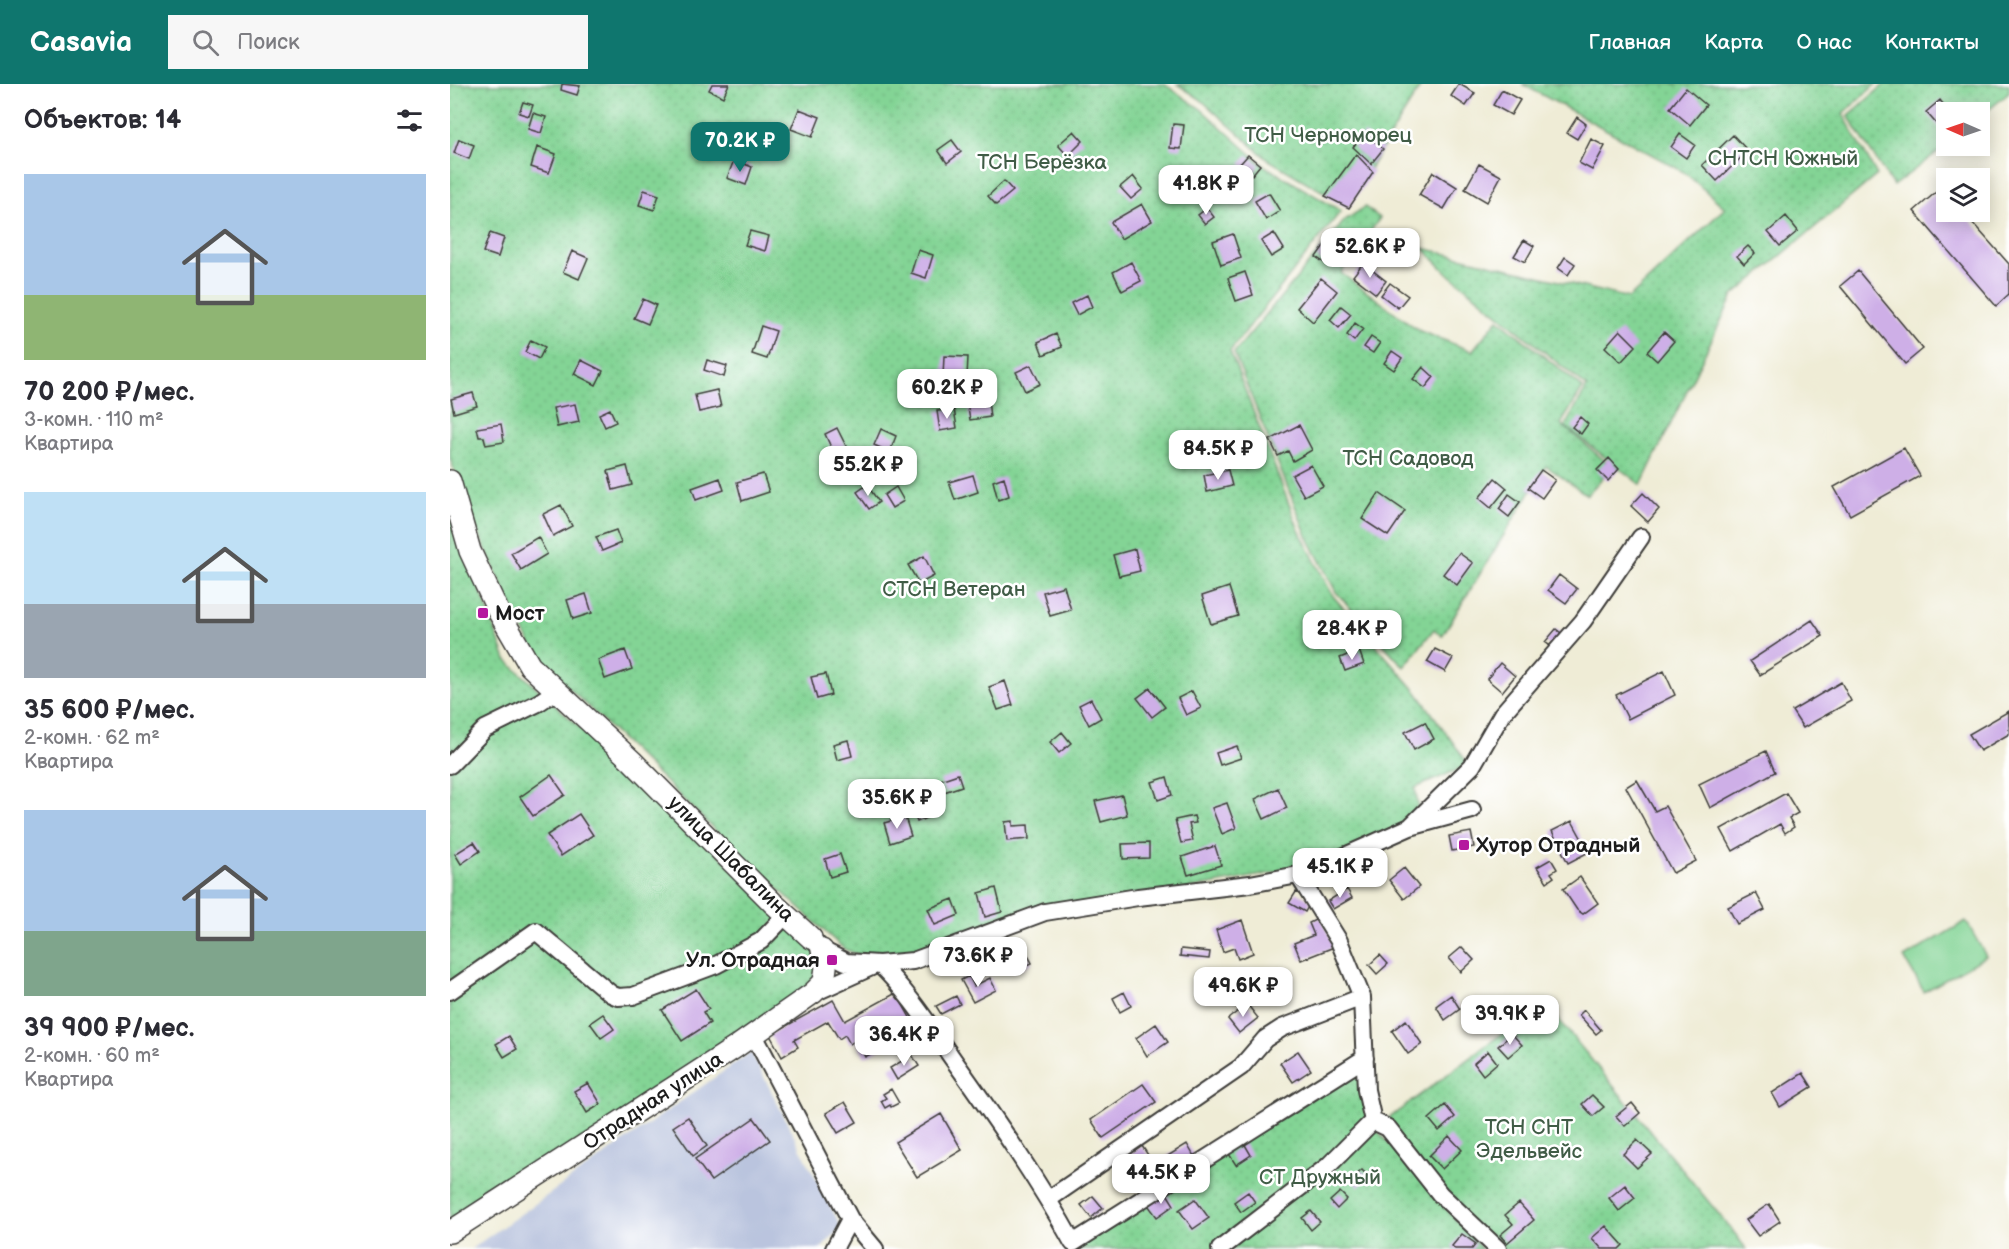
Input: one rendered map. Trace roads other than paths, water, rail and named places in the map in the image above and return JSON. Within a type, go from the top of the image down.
[{"type":"main road","name":"улица Шабалина","points":[[450,481],[470,550],[498,611],[530,666],[632,761],[817,944]]},
{"type":"main road","name":"Отрадная улица","points":[[450,1232],[754,1035],[813,993],[824,982],[826,967],[817,944]]},
{"type":"street","points":[[1410,827],[1472,766],[1502,714],[1583,621],[1641,537]]},
{"type":"street","points":[[450,765],[485,729],[556,692]]},
{"type":"street","name":"улица Шабалина","points":[[817,944],[846,962],[879,964],[913,961],[1045,912],[1137,897],[1250,884],[1298,875],[1410,827],[1472,810]]},
{"type":"street","points":[[1298,875],[1339,941],[1362,997],[1366,1090],[1380,1124],[1440,1194],[1498,1249]]},
{"type":"street","points":[[450,991],[536,931],[611,994],[618,997],[633,996],[725,960],[761,941],[786,915]]},
{"type":"street","points":[[813,993],[879,964],[900,984],[1049,1200],[1073,1243],[1365,1058]]},
{"type":"street","points":[[1049,1200],[1241,1067],[1265,1039],[1282,1028],[1362,997]]},
{"type":"street","points":[[754,1035],[850,1219],[875,1249]]},
{"type":"street","points":[[1220,1249],[1380,1124]]},
{"type":"street","points":[[834,1249],[850,1219]]},
{"type":"place","name":"Мост","points":[[483,613]]},
{"type":"place","name":"Хутор Отрадный","points":[[1464,845]]},
{"type":"place","name":"Ул. Отрадная","points":[[832,960]]},
{"type":"park label","name":"ТСН Черноморец","points":[[1328,135]]},
{"type":"park label","name":"СНТСН Южный","points":[[1783,158]]},
{"type":"park label","name":"ТСН Берёзка","points":[[1042,162]]},
{"type":"park label","name":"ТСН Садовод","points":[[1408,458]]},
{"type":"park label","name":"СТСН Ветеран","points":[[954,589]]},
{"type":"park label","name":"ТСН СНТ Эдельвейс","points":[[1529,1139]]},
{"type":"park label","name":"СТ Дружный","points":[[1320,1177]]}]
